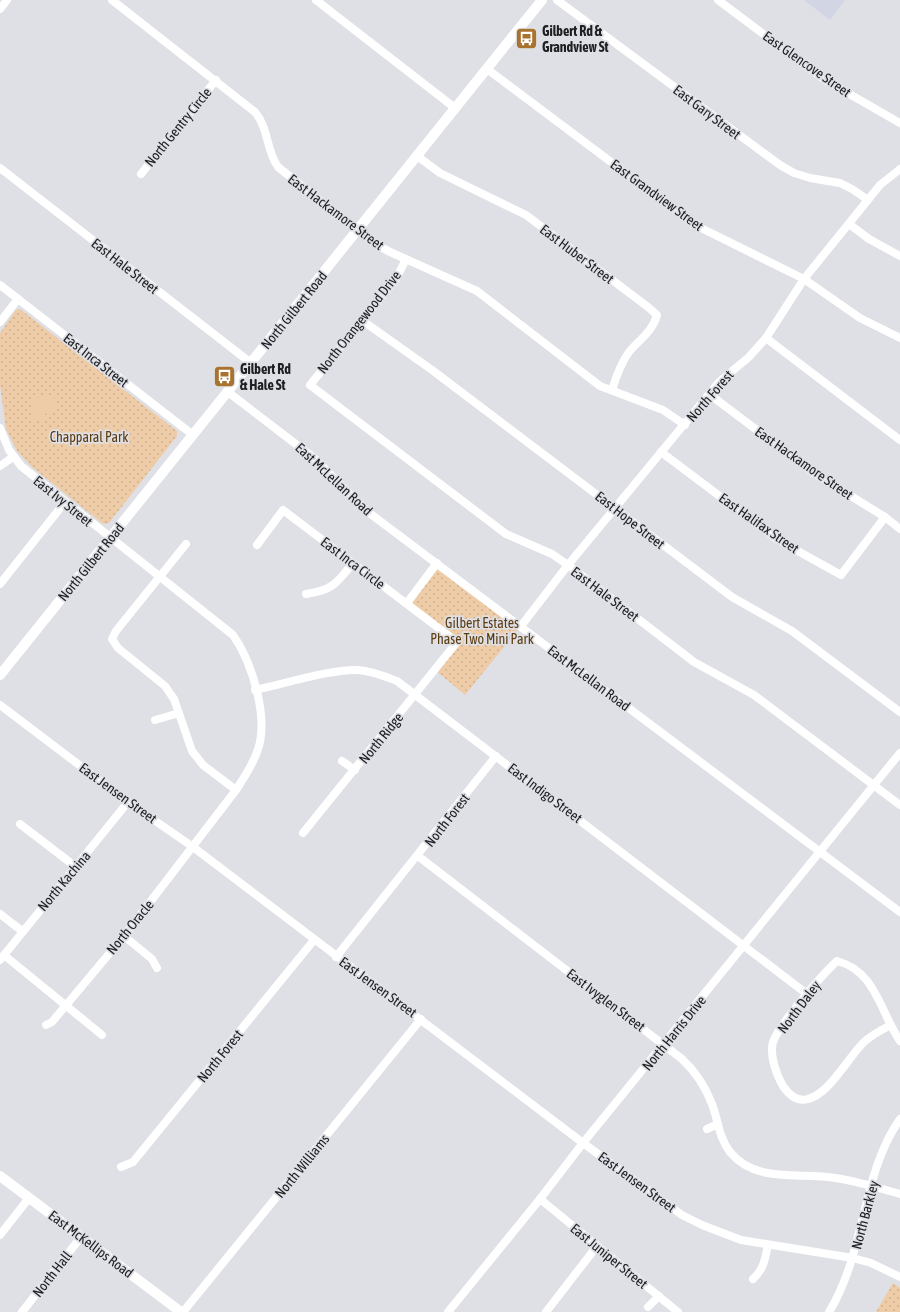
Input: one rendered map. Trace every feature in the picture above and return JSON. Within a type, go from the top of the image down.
[{"type":"main road","name":"North Gilbert Road","points":[[0,675],[542,0]]},
{"type":"main road","name":"East McKellips Road","points":[[0,1176],[182,1312]]},
{"type":"street","points":[[0,9],[7,0]]},
{"type":"street","name":"East Hackamore Street","points":[[112,0],[250,108],[260,118],[265,130],[271,155],[278,167],[376,244],[477,292],[600,386],[663,410],[685,425]]},
{"type":"street","points":[[316,0],[455,108]]},
{"type":"street","name":"East Gary Street","points":[[557,0],[780,165],[794,173],[810,178],[840,183],[852,188],[868,200]]},
{"type":"street","name":"East Glencove Street","points":[[718,0],[825,80],[900,123]]},
{"type":"street","name":"East Grandview Street","points":[[487,69],[695,225],[804,279],[860,318],[900,338]]},
{"type":"street","name":"North Gentry Circle","points":[[141,174],[216,80]]},
{"type":"street","name":"East Huber Street","points":[[417,156],[440,173],[526,215],[657,315],[652,327],[629,352],[623,362],[612,390]]},
{"type":"street","name":"East Hale Street","points":[[0,168],[251,363]]},
{"type":"street","name":"North Forest","points":[[521,626],[568,565],[719,382],[749,357],[766,338],[804,279],[880,185],[900,169]]},
{"type":"street","points":[[849,224],[869,239],[900,256]]},
{"type":"street","name":"North Orangewood Drive","points":[[310,385],[363,322],[396,279],[406,259]]},
{"type":"street","name":"East Inca Street","points":[[0,285],[193,435]]},
{"type":"street","points":[[0,322],[18,299]]},
{"type":"street","name":"East Hope Street","points":[[363,322],[432,370],[732,597],[792,631],[900,712]]},
{"type":"street","points":[[766,338],[900,440]]},
{"type":"street","name":"East Hale Street","points":[[310,385],[506,534],[552,554],[568,565],[694,662],[754,695],[900,805]]},
{"type":"street","name":"East McLellan Road","points":[[228,392],[314,458],[368,512],[900,912]]},
{"type":"street","name":"East Hackamore Street","points":[[709,394],[814,474],[885,517],[900,529]]},
{"type":"street","name":"East Ivy Street","points":[[0,428],[5,443],[13,457],[21,466],[233,635],[247,660],[255,690]]},
{"type":"street","name":"East Halifax Street","points":[[661,452],[778,540],[841,575],[885,517]]},
{"type":"street","points":[[0,466],[13,457]]},
{"type":"street","points":[[0,584],[65,502]]},
{"type":"street","name":"East Inca Circle","points":[[257,545],[283,510],[457,642]]},
{"type":"street","points":[[186,544],[116,631],[112,639],[118,648],[165,686],[174,699],[192,751],[203,765],[236,790]]},
{"type":"street","points":[[306,594],[320,592],[331,588],[353,563]]},
{"type":"street","points":[[407,603],[437,563]]},
{"type":"street","name":"North Ridge","points":[[303,833],[416,695],[457,642]]},
{"type":"street","name":"East Indigo Street","points":[[255,690],[335,672],[358,670],[379,674],[397,681],[807,994]]},
{"type":"street","points":[[193,847],[236,790],[258,752],[261,737],[261,719],[255,690]]},
{"type":"street","name":"East Jensen Street","points":[[0,705],[128,802],[193,847],[583,1143],[682,1215],[702,1225],[741,1240],[854,1258],[871,1263],[900,1277]]},
{"type":"street","points":[[155,720],[179,713]]},
{"type":"street","name":"North Harris Drive","points":[[448,1312],[540,1199],[583,1143],[875,786],[900,753]]},
{"type":"street","name":"North Forest","points":[[336,957],[418,856],[496,756]]},
{"type":"street","points":[[342,761],[355,770]]},
{"type":"street","name":"North Kachina","points":[[2,958],[22,931],[128,802]]},
{"type":"street","points":[[20,824],[76,867]]},
{"type":"street","name":"North Oracle","points":[[46,1025],[52,1022],[124,936],[193,847]]},
{"type":"street","name":"East Ivyglen Street","points":[[418,856],[682,1059],[697,1074],[712,1104],[721,1137],[729,1152],[738,1160],[764,1174],[833,1178],[872,1186],[900,1194]]},
{"type":"street","points":[[0,914],[22,931]]},
{"type":"street","points":[[124,936],[152,959],[157,968]]},
{"type":"street","name":"North Forest","points":[[121,1167],[133,1162],[314,940]]},
{"type":"street","points":[[2,958],[66,1005],[102,1035]]},
{"type":"street","name":"North Daley","points":[[837,961],[846,964],[866,978],[874,989],[891,1025],[873,1034],[862,1044],[826,1088],[808,1099],[796,1099],[787,1092],[782,1083],[772,1056],[773,1043],[779,1031],[807,994],[837,961]]},
{"type":"street","name":"North Williams","points":[[182,1312],[421,1019]]},
{"type":"street","points":[[891,1025],[900,1041]]},
{"type":"street","name":"North Barkley","points":[[829,1312],[840,1294],[854,1258],[882,1149],[900,1118]]},
{"type":"street","points":[[707,1129],[718,1124]]},
{"type":"street","points":[[0,1235],[30,1198]]},
{"type":"street","name":"East Juniper Street","points":[[540,1199],[678,1312]]},
{"type":"street","name":"North Hall","points":[[22,1312],[82,1237]]},
{"type":"street","points":[[753,1278],[761,1271],[765,1263],[768,1245]]},
{"type":"street","points":[[546,1312],[598,1246]]},
{"type":"street","points":[[648,1307],[658,1296]]},
{"type":"shaded area","points":[[804,0],[845,0],[830,20]]},
{"type":"green space","name":"Chapparal Park","points":[[20,309],[177,431],[177,436],[109,523],[103,524],[32,467],[17,451],[6,429],[0,385],[0,333],[16,310]]},
{"type":"green space","points":[[54,395],[56,412],[45,414],[45,419],[33,420],[30,399]]},
{"type":"green space","name":"Gilbert Estates Phase Two Mini Park","points":[[437,563],[521,626],[465,695],[435,670],[457,642],[407,603]]},
{"type":"green space","points":[[893,1283],[900,1288],[900,1312],[876,1312]]},
{"type":"place","name":"Gilbert Rd & Grandview St","points":[[527,39]]},
{"type":"place","name":"Gilbert Rd & Hale St","points":[[224,377]]}]
